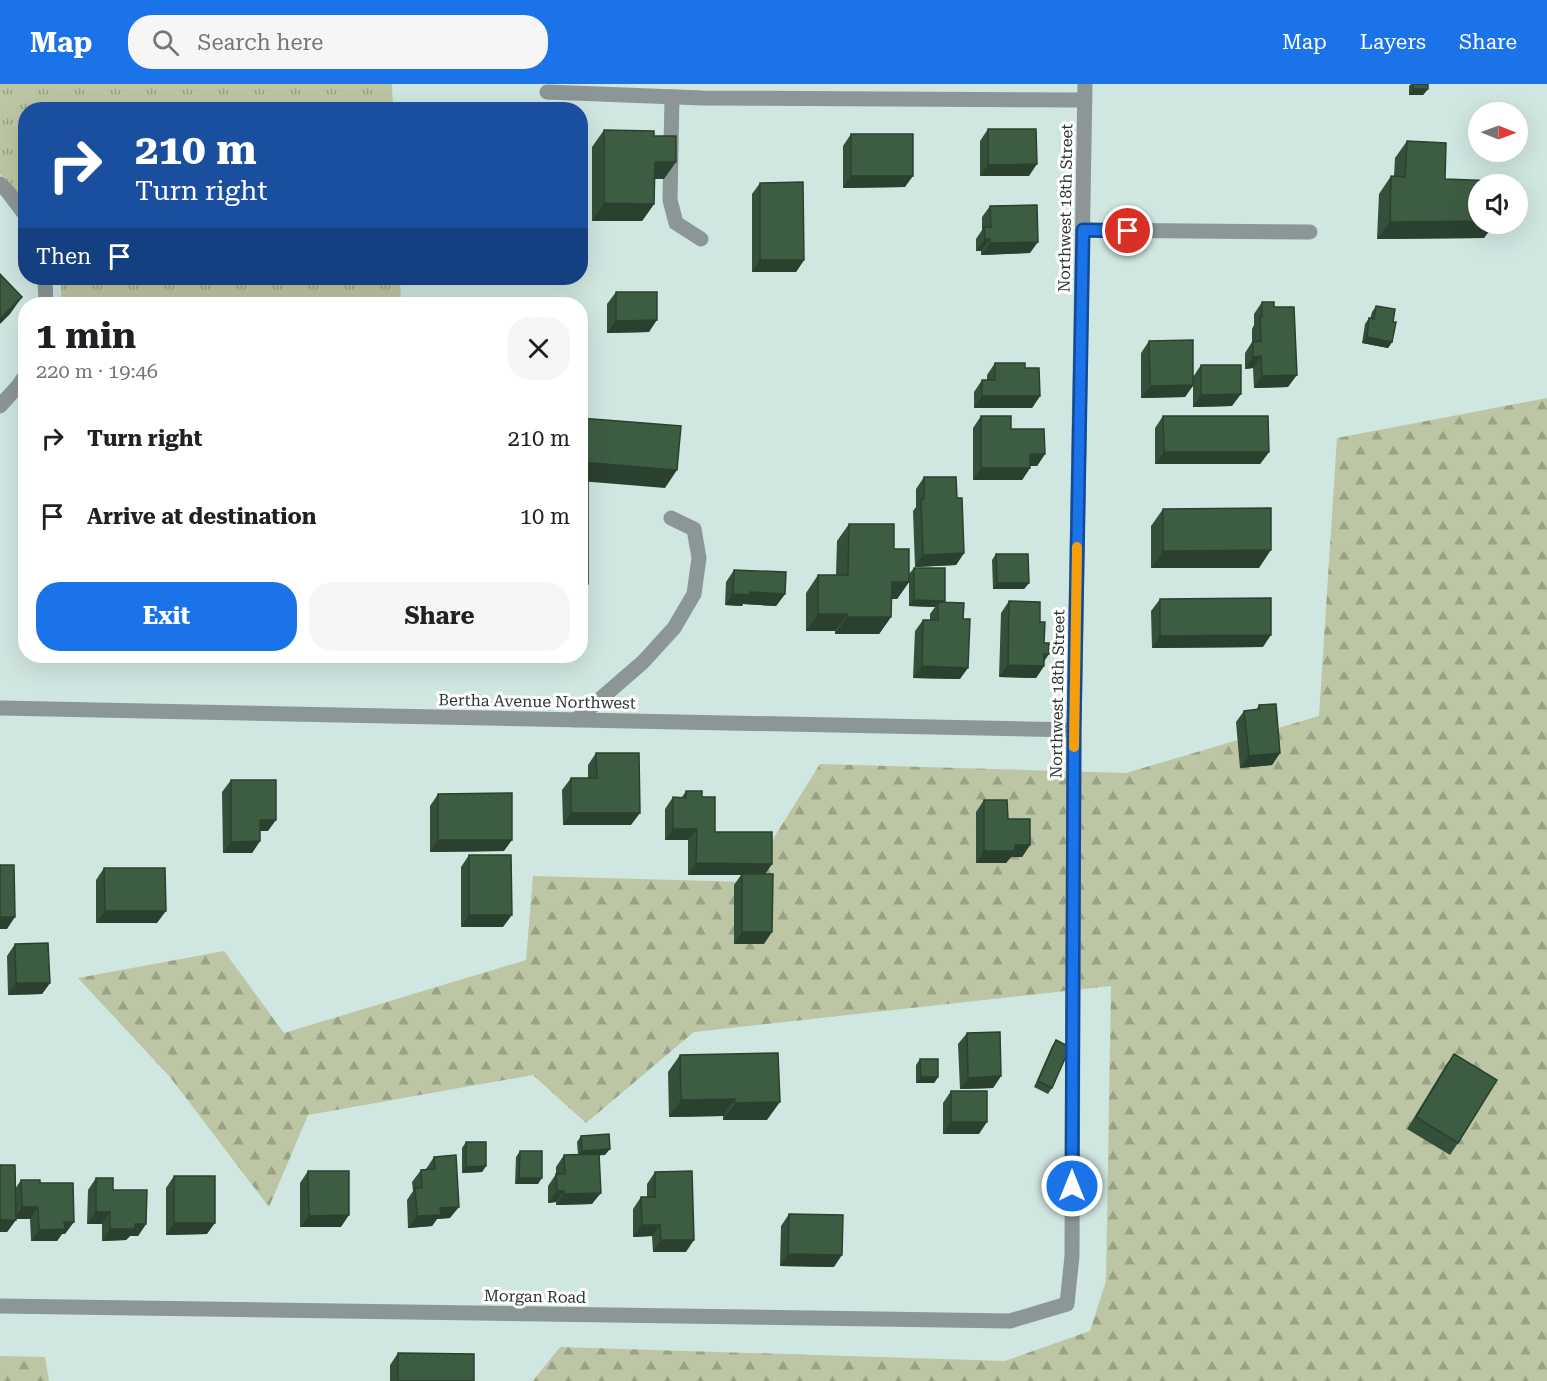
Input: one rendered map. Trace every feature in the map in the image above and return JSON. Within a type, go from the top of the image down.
[{"type":"street","name":"Northwest 18th Street","points":[[1067,1304],[1072,1256],[1074,730],[1085,84]]},
{"type":"street","points":[[547,92],[591,89],[672,97],[1085,100]]},
{"type":"street","points":[[672,97],[670,200],[676,223],[701,239]]},
{"type":"street","points":[[0,183],[18,206]]},
{"type":"street","points":[[1083,230],[1310,232]]},
{"type":"street","points":[[0,406],[18,386]]},
{"type":"street","points":[[576,720],[644,662],[674,628],[694,594],[699,558],[694,529],[672,518]]},
{"type":"street","name":"Bertha Avenue Northwest","points":[[0,708],[1074,730]]},
{"type":"street","name":"Morgan Road","points":[[0,1306],[1010,1321],[1067,1304]]},
{"type":"green space","points":[[0,84],[392,84],[393,102],[18,102],[18,196],[0,174]]},
{"type":"green space","points":[[61,285],[400,285],[401,297],[61,297]]},
{"type":"green space","points":[[1547,398],[1547,1381],[533,1381],[560,1347],[1005,1361],[1090,1331],[1106,1281],[1111,986],[694,1032],[586,1123],[533,1075],[308,1115],[269,1207],[170,1077],[78,978],[224,951],[284,1033],[526,960],[533,876],[746,882],[820,764],[1126,773],[1319,716],[1337,438]]},
{"type":"green space","points":[[0,1356],[45,1357],[49,1381],[0,1381]]},
{"type":"building","points":[[1413,84],[1428,84],[1428,89],[1413,89]]},
{"type":"building","points":[[988,129],[1036,129],[1037,164],[988,165]]},
{"type":"building","points":[[604,130],[654,131],[654,136],[676,136],[676,162],[655,162],[654,204],[604,203]]},
{"type":"building","points":[[851,134],[913,134],[913,176],[851,176]]},
{"type":"building","points":[[1407,141],[1446,143],[1445,179],[1468,180],[1468,221],[1390,222],[1391,176],[1405,177]]},
{"type":"building","points":[[803,182],[804,260],[760,260],[760,183]]},
{"type":"building","points":[[1037,205],[1038,242],[990,243],[990,239],[985,239],[984,227],[991,227],[990,206]]},
{"type":"building","points":[[0,274],[22,297],[18,297],[18,301],[0,319]]},
{"type":"building","points":[[616,292],[657,292],[657,320],[616,321]]},
{"type":"building","points":[[1262,302],[1274,302],[1274,307],[1294,307],[1297,375],[1262,376],[1261,356],[1253,357],[1253,342],[1261,341]]},
{"type":"building","points":[[1376,306],[1395,309],[1393,322],[1396,322],[1392,342],[1367,337],[1369,318],[1374,319]]},
{"type":"building","points":[[1193,340],[1193,385],[1150,386],[1149,341]]},
{"type":"building","points":[[995,363],[1025,363],[1025,368],[1039,368],[1040,396],[982,396],[982,380],[995,380]]},
{"type":"building","points":[[1201,365],[1241,365],[1241,394],[1201,395]]},
{"type":"building","points":[[981,416],[1011,416],[1011,429],[1044,429],[1045,454],[1030,454],[1030,468],[981,468]]},
{"type":"building","points":[[1163,416],[1268,416],[1269,452],[1164,452]]},
{"type":"building","points":[[588,419],[681,426],[677,470],[588,463]]},
{"type":"building","points":[[924,477],[956,477],[957,498],[962,498],[964,553],[923,555],[921,499],[924,499]]},
{"type":"building","points":[[1271,508],[1271,550],[1163,551],[1163,509]]},
{"type":"building","points":[[849,524],[894,524],[894,549],[909,549],[909,582],[892,582],[891,617],[847,617],[847,614],[818,614],[818,575],[848,575]]},
{"type":"building","points":[[996,554],[1028,554],[1029,583],[997,583]]},
{"type":"building","points":[[914,568],[945,568],[945,601],[914,600]]},
{"type":"building","points":[[734,570],[786,572],[785,594],[750,592],[750,595],[733,594]]},
{"type":"building","points":[[1271,598],[1271,635],[1160,636],[1160,599]]},
{"type":"building","points":[[1009,601],[1040,602],[1040,622],[1045,622],[1044,643],[1049,643],[1049,654],[1044,654],[1044,666],[1008,665]]},
{"type":"building","points":[[938,602],[964,603],[963,619],[970,619],[968,668],[922,666],[923,620],[938,620]]},
{"type":"building","points":[[1276,704],[1280,753],[1249,756],[1244,711],[1260,709],[1259,705]]},
{"type":"building","points":[[596,753],[639,753],[640,813],[571,813],[571,778],[597,778]]},
{"type":"building","points":[[231,780],[276,780],[276,820],[260,820],[260,841],[231,842]]},
{"type":"building","points":[[686,791],[702,791],[702,797],[715,797],[715,832],[772,832],[772,864],[696,863],[697,829],[673,829],[673,797],[686,798]]},
{"type":"building","points":[[512,793],[512,840],[438,840],[438,794]]},
{"type":"building","points":[[984,800],[1007,800],[1008,819],[1030,819],[1030,845],[1015,845],[1015,851],[984,851]]},
{"type":"building","points":[[469,855],[511,855],[512,915],[469,915]]},
{"type":"building","points":[[0,865],[14,865],[15,917],[0,917]]},
{"type":"building","points":[[104,868],[165,868],[166,911],[105,911]]},
{"type":"building","points":[[742,874],[773,874],[772,932],[742,932]]},
{"type":"building","points":[[48,943],[50,983],[16,983],[15,944]]},
{"type":"building","points":[[1000,1032],[1001,1076],[968,1078],[967,1033]]},
{"type":"building","points":[[1056,1040],[1070,1047],[1052,1088],[1038,1081]]},
{"type":"building","points":[[778,1053],[780,1102],[735,1103],[735,1099],[681,1100],[680,1055]]},
{"type":"building","points":[[1454,1054],[1497,1080],[1458,1143],[1416,1117]]},
{"type":"building","points":[[920,1059],[938,1059],[938,1077],[921,1077]]},
{"type":"building","points":[[951,1091],[987,1091],[987,1122],[951,1122]]},
{"type":"building","points":[[609,1134],[610,1149],[582,1151],[581,1136]]},
{"type":"building","points":[[466,1142],[486,1142],[486,1166],[466,1167]]},
{"type":"building","points":[[520,1151],[542,1151],[542,1178],[519,1178]]},
{"type":"building","points":[[599,1154],[601,1193],[564,1194],[564,1191],[557,1191],[556,1174],[565,1174],[564,1155]]},
{"type":"building","points":[[456,1155],[459,1207],[440,1208],[441,1215],[417,1216],[415,1188],[422,1188],[421,1170],[435,1169],[434,1157]]},
{"type":"building","points":[[0,1165],[15,1165],[16,1220],[0,1220]]},
{"type":"building","points":[[308,1171],[349,1171],[349,1215],[309,1216]]},
{"type":"building","points":[[692,1171],[694,1240],[661,1240],[660,1225],[642,1225],[641,1197],[655,1197],[655,1172]]},
{"type":"building","points":[[174,1176],[215,1176],[215,1223],[174,1223]]},
{"type":"building","points":[[96,1178],[113,1178],[113,1190],[147,1190],[146,1224],[135,1224],[135,1229],[110,1229],[110,1212],[96,1212]]},
{"type":"building","points":[[21,1180],[40,1180],[40,1183],[73,1183],[74,1222],[64,1222],[65,1229],[39,1230],[38,1207],[22,1207]]},
{"type":"building","points":[[789,1214],[843,1215],[842,1255],[788,1254]]},
{"type":"building","points":[[398,1353],[474,1354],[474,1381],[398,1381]]},
{"type":"slow traffic","points":[[1074,747],[1077,547]]},
{"type":"route","points":[[1072,1186],[1074,730],[1083,230],[1128,231]]}]
